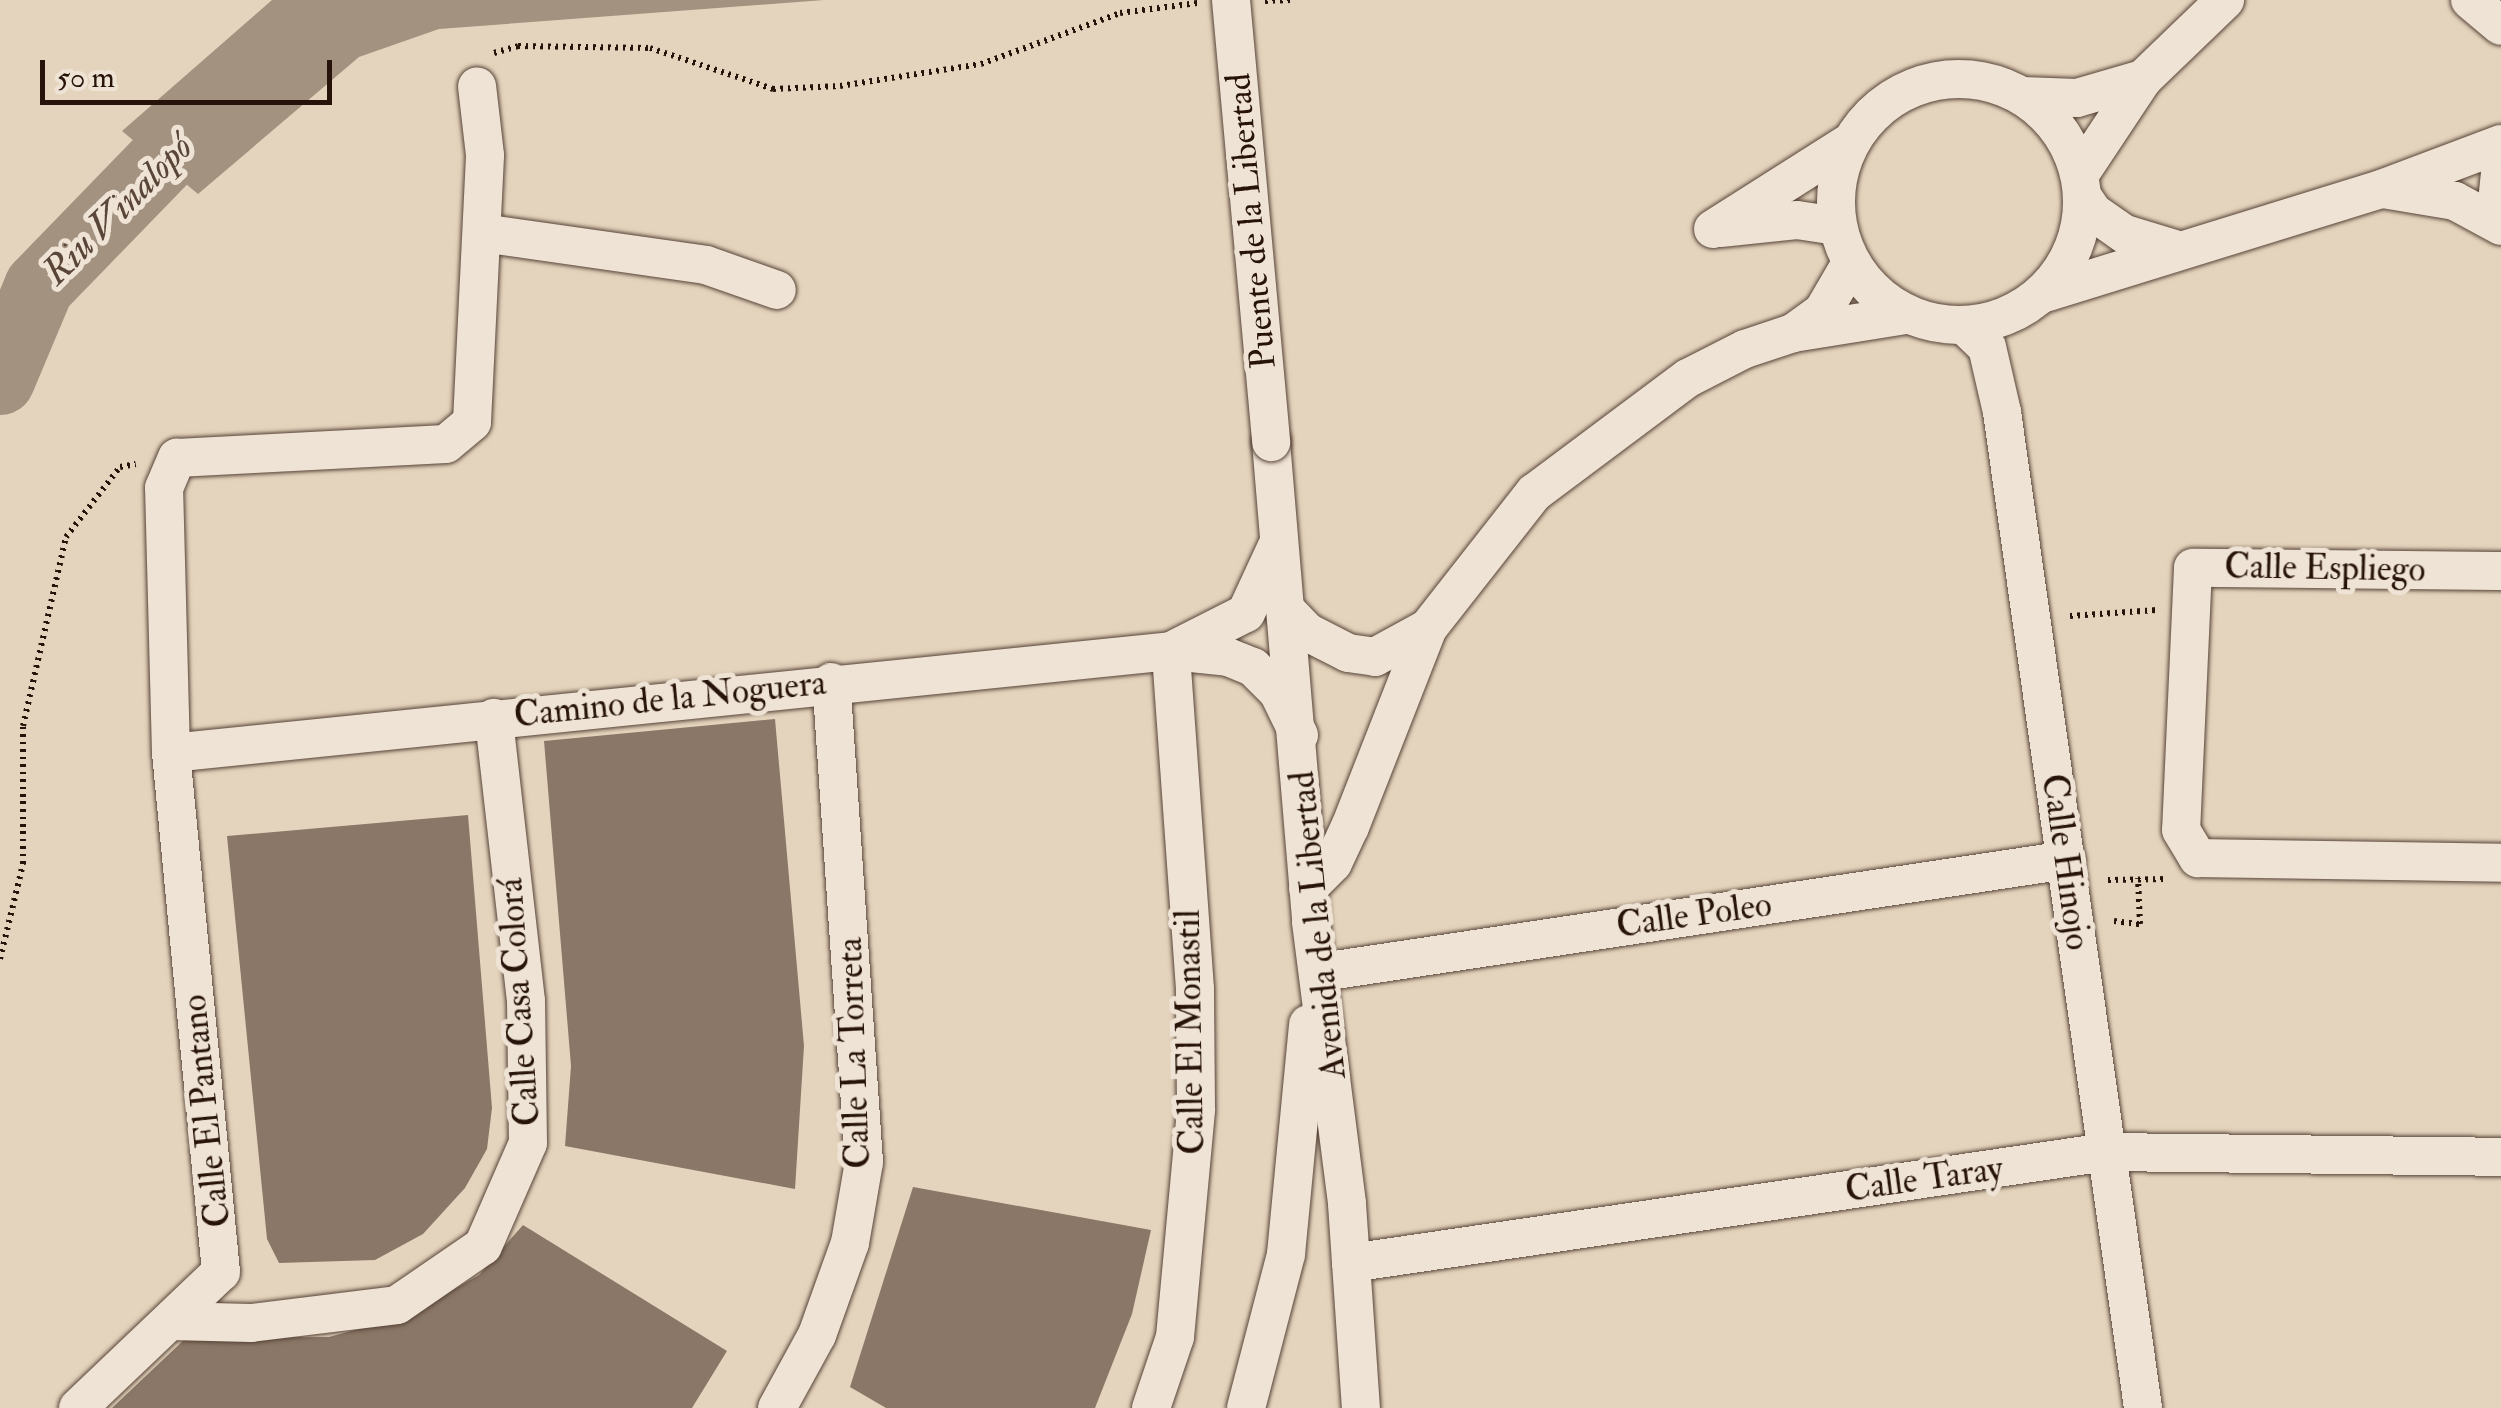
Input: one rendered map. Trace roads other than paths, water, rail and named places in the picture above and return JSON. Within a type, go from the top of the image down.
[{"type":"street","name":"Puente de la Libertad","points":[[1231,0],[1271,442]]},
{"type":"street","points":[[2044,293],[2067,265],[2082,185],[2142,79],[2225,0]]},
{"type":"street","points":[[2470,0],[2501,26]]},
{"type":"street","points":[[1837,226],[1797,220],[1713,229],[1850,142],[1874,111],[1908,89],[1946,79],[1986,81],[2023,96],[2078,98],[2142,79]]},
{"type":"street","points":[[171,753],[164,488],[176,458],[446,444],[472,422],[485,155],[477,86]]},
{"type":"street","points":[[2023,96],[2068,142],[2093,212],[2124,234],[2178,250]]},
{"type":"street","points":[[1850,142],[1837,183],[1837,226],[1851,263],[1874,293],[1906,315]]},
{"type":"street","points":[[1246,1408],[1293,1207],[1306,1080],[1310,905],[1350,826],[1428,628],[1534,493],[1688,378],[1794,333],[1906,315],[1965,326],[1994,321],[2044,293],[2381,189],[2501,144]]},
{"type":"street","points":[[2498,224],[2494,188],[2501,163]]},
{"type":"street","points":[[2381,189],[2455,201],[2498,224]]},
{"type":"street","points":[[482,234],[706,265],[777,290]]},
{"type":"street","points":[[1794,333],[1823,311],[1851,263]]},
{"type":"street","name":"Calle Hinojo","points":[[1965,326],[1987,348],[2002,412],[2143,1408]]},
{"type":"street","name":"Avenida de la Libertad","points":[[1271,442],[1299,735],[1310,905],[1322,972],[1351,1263],[1360,1408]]},
{"type":"street","points":[[1170,651],[1246,613],[1278,543]]},
{"type":"street","name":"Calle Espliego","points":[[2501,571],[2208,565],[2193,568],[2187,608],[2181,830],[2187,849],[2198,858],[2501,863]]},
{"type":"street","points":[[1286,610],[1329,646],[1362,655],[1394,649],[1428,628]]},
{"type":"street","points":[[1170,651],[1228,657],[1253,667],[1278,692],[1299,735]]},
{"type":"street","name":"Camino de la Noguera","points":[[171,753],[830,682],[1170,651]]},
{"type":"street","name":"Calle El Monastil","points":[[1151,1408],[1175,1337],[1196,1109],[1195,989],[1170,651]]},
{"type":"street","name":"Calle La Torreta","points":[[777,1408],[817,1335],[850,1244],[864,1162],[830,682]]},
{"type":"street","name":"Calle Casa Colorá","points":[[171,1321],[251,1323],[396,1305],[483,1246],[528,1143],[526,1001],[494,718]]},
{"type":"street","name":"Calle El Pantano","points":[[78,1408],[222,1272],[171,753]]},
{"type":"street","name":"Calle Poleo","points":[[1322,972],[2066,860]]},
{"type":"street","name":"Calle Taray","points":[[1351,1263],[2106,1152],[2501,1157]]},
{"type":"waterway","name":"Riu Vinalopó","points":[[0,380],[39,287],[165,157],[334,12],[370,0]]}]
